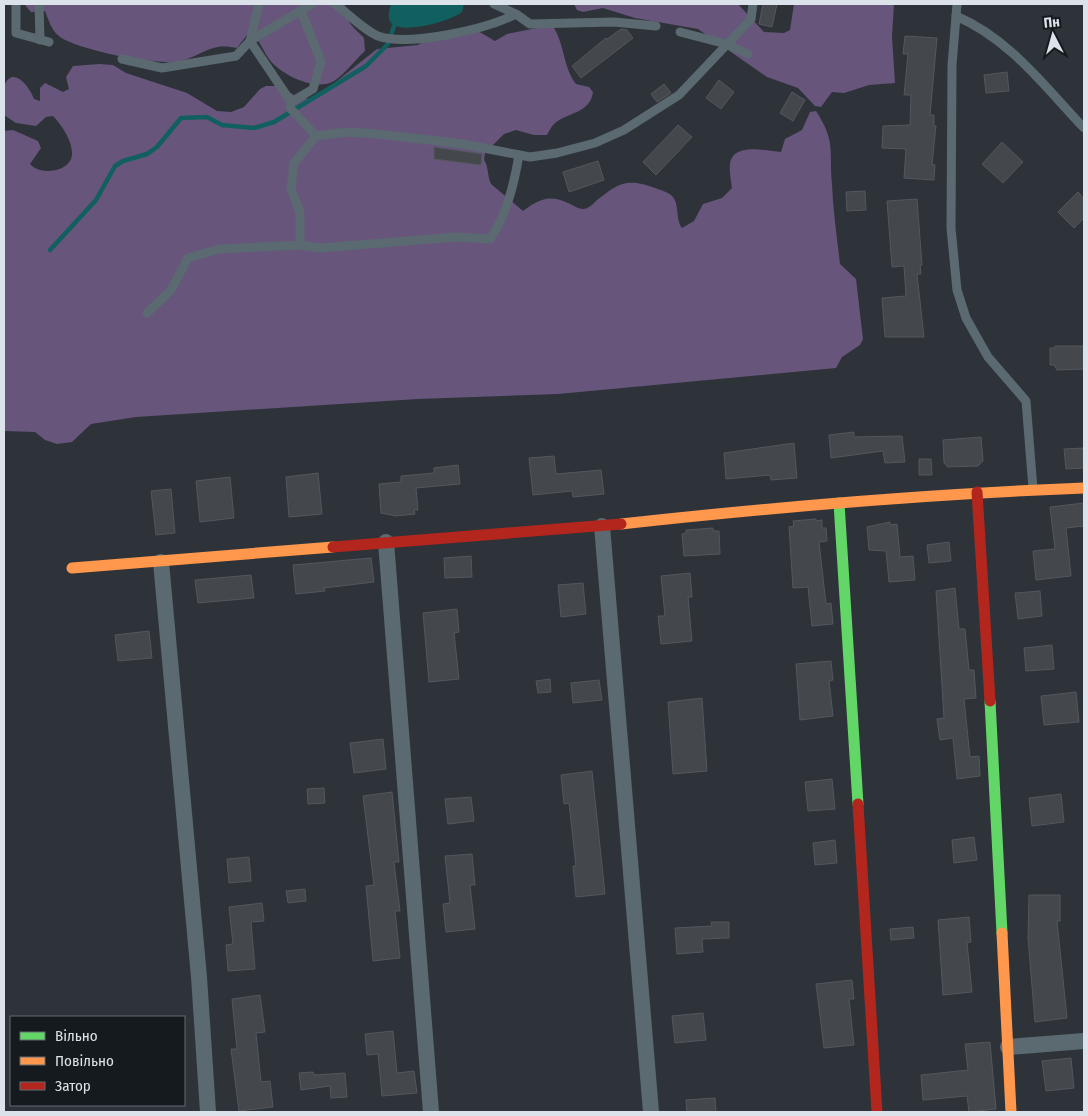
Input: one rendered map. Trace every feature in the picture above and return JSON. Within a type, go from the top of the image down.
[{"type":"street","points":[[72,568],[602,526],[727,512],[977,492],[1084,488]]},
{"type":"street","points":[[977,492],[1011,1112]]},
{"type":"street","points":[[839,503],[877,1112]]},
{"type":"street","points":[[602,526],[651,1112]]},
{"type":"street","points":[[386,542],[431,1112]]},
{"type":"street","points":[[161,562],[199,977],[208,1112]]},
{"type":"street","points":[[1008,1047],[1084,1041]]},
{"type":"lane","points":[[16,4],[16,33],[45,41],[39,4]]},
{"type":"lane","points":[[259,4],[250,41],[292,108],[316,136]]},
{"type":"lane","points":[[122,59],[162,68],[236,56],[250,41],[312,4]]},
{"type":"lane","points":[[335,4],[378,36],[409,39],[497,24],[516,14]]},
{"type":"lane","points":[[494,4],[516,14],[530,24],[614,22],[656,26]]},
{"type":"lane","points":[[300,245],[300,213],[291,188],[294,163],[316,136],[347,132],[378,134],[463,144],[530,157],[557,153],[595,143],[624,130],[679,95],[751,19],[752,4]]},
{"type":"lane","points":[[956,4],[952,65],[951,228],[957,290],[966,318],[988,358],[1026,401],[1033,490]]},
{"type":"lane","points":[[292,108],[312,88],[321,62],[302,11]]},
{"type":"lane","points":[[956,16],[978,26],[1011,50],[1084,128]]},
{"type":"lane","points":[[680,32],[726,44],[748,54]]},
{"type":"lane","points":[[147,313],[171,290],[188,258],[219,249],[300,245],[321,248],[456,237],[490,239],[501,223],[515,179],[519,155]]},
{"type":"shaded area","points":[[24,4],[345,4],[347,19],[364,38],[365,51],[334,81],[327,84],[309,83],[290,76],[274,65],[250,31],[237,48],[218,47],[179,61],[168,62],[136,59],[100,52],[70,42],[60,37],[54,31],[45,11],[31,12]]},
{"type":"shaded area","points":[[574,4],[738,4],[764,32],[784,33],[790,30],[794,4],[894,4],[892,37],[895,83],[869,85],[844,93],[832,92],[821,107],[815,106],[798,88],[767,77],[698,29],[635,18],[603,8],[583,12],[577,10]]},
{"type":"shaded area","points":[[547,26],[554,28],[558,35],[569,71],[576,84],[589,87],[593,92],[591,99],[583,109],[559,120],[547,135],[534,135],[516,130],[504,134],[485,153],[484,160],[491,184],[523,211],[534,203],[550,198],[585,209],[616,187],[622,184],[636,183],[662,190],[672,196],[676,203],[682,228],[694,221],[703,204],[722,198],[732,188],[730,164],[732,157],[744,150],[751,149],[781,152],[785,139],[802,130],[810,112],[816,111],[827,131],[829,139],[833,204],[840,264],[856,279],[863,339],[860,345],[842,357],[836,368],[558,394],[418,399],[136,417],[91,424],[72,442],[57,444],[45,440],[35,432],[4,431],[4,131],[13,130],[38,141],[41,148],[30,164],[39,170],[58,170],[68,164],[72,154],[72,148],[67,136],[53,116],[46,117],[36,126],[16,123],[4,115],[3,91],[9,79],[13,77],[22,81],[34,99],[40,101],[40,88],[45,83],[63,92],[69,89],[66,77],[73,66],[113,65],[126,73],[187,93],[217,111],[231,112],[244,107],[260,89],[266,86],[280,86],[297,97],[311,99],[323,92],[377,49],[418,45],[435,34],[478,31],[495,41],[507,34]]},
{"type":"water","points":[[391,4],[464,4],[462,12],[449,19],[409,28],[391,23],[389,16]]},
{"type":"building","points":[[763,4],[777,4],[772,27],[759,24]]},
{"type":"building","points":[[621,29],[627,30],[633,38],[581,78],[572,66],[606,38]]},
{"type":"building","points":[[905,36],[937,38],[930,115],[934,115],[934,126],[936,126],[932,164],[935,165],[934,180],[904,178],[906,149],[882,148],[883,126],[910,125],[911,95],[904,95],[908,54],[903,54]]},
{"type":"building","points":[[1007,72],[1009,91],[986,93],[984,75]]},
{"type":"building","points":[[719,80],[734,92],[721,109],[706,98]]},
{"type":"building","points":[[664,84],[671,93],[657,102],[651,94]]},
{"type":"building","points":[[792,92],[805,100],[793,121],[780,113]]},
{"type":"building","points":[[678,125],[692,137],[656,175],[643,162]]},
{"type":"building","points":[[1002,142],[1023,162],[1003,183],[982,164]]},
{"type":"building","points":[[434,147],[482,154],[481,165],[434,159]]},
{"type":"building","points":[[598,161],[604,180],[569,192],[563,172]]},
{"type":"building","points":[[865,191],[866,210],[847,211],[846,192]]},
{"type":"building","points":[[1078,192],[1084,199],[1084,218],[1074,228],[1058,212]]},
{"type":"building","points":[[917,199],[922,265],[920,265],[921,274],[917,274],[924,337],[885,337],[882,298],[906,296],[904,266],[892,267],[887,201]]},
{"type":"building","points":[[1055,346],[1084,346],[1084,369],[1057,370],[1054,365],[1050,365],[1050,348],[1055,348]]},
{"type":"building","points":[[854,432],[854,437],[902,436],[905,462],[885,463],[883,451],[831,458],[829,435]]},
{"type":"building","points":[[981,437],[983,461],[978,466],[948,467],[944,463],[943,440]]},
{"type":"building","points":[[794,443],[797,478],[771,480],[770,475],[726,479],[724,453]]},
{"type":"building","points":[[1084,448],[1084,468],[1066,469],[1064,449]]},
{"type":"building","points":[[554,456],[556,474],[601,470],[604,494],[573,497],[572,491],[533,495],[529,458]]},
{"type":"building","points":[[919,459],[931,459],[932,475],[919,475]]},
{"type":"building","points":[[458,465],[460,484],[416,488],[418,510],[414,510],[415,514],[396,516],[381,513],[379,484],[401,482],[401,476],[434,473],[434,468]]},
{"type":"building","points":[[318,473],[322,514],[289,517],[286,477]]},
{"type":"building","points":[[230,477],[234,518],[200,522],[196,481]]},
{"type":"building","points":[[171,489],[175,533],[156,535],[151,491]]},
{"type":"building","points":[[1084,503],[1084,526],[1066,528],[1071,576],[1036,580],[1033,551],[1055,549],[1050,507]]},
{"type":"building","points":[[816,519],[816,521],[822,520],[822,528],[826,528],[827,541],[819,542],[826,604],[831,603],[833,624],[812,626],[808,587],[793,588],[789,527],[794,526],[793,521]]},
{"type":"building","points":[[890,522],[890,525],[897,524],[900,557],[913,556],[915,580],[889,582],[886,551],[869,550],[867,527]]},
{"type":"building","points":[[713,528],[713,531],[719,531],[720,554],[684,556],[682,534],[686,533],[686,530]]},
{"type":"building","points":[[949,542],[951,561],[929,563],[927,545]]},
{"type":"building","points":[[471,556],[472,577],[445,578],[444,558]]},
{"type":"building","points":[[371,558],[374,582],[324,588],[325,591],[296,594],[293,565]]},
{"type":"building","points":[[690,573],[692,597],[688,597],[692,641],[661,644],[658,616],[665,616],[661,576]]},
{"type":"building","points":[[251,575],[254,598],[198,603],[195,580]]},
{"type":"building","points":[[583,583],[586,614],[561,617],[558,585]]},
{"type":"building","points":[[955,588],[959,629],[965,629],[969,670],[974,670],[976,698],[964,699],[970,757],[979,756],[980,776],[957,779],[953,738],[940,740],[937,719],[944,718],[936,591]]},
{"type":"building","points":[[1040,591],[1042,616],[1018,619],[1015,593]]},
{"type":"building","points":[[457,609],[459,632],[454,633],[459,679],[429,682],[423,613]]},
{"type":"building","points":[[149,631],[152,658],[118,661],[115,635]]},
{"type":"building","points":[[1052,645],[1054,669],[1026,671],[1024,648]]},
{"type":"building","points":[[831,661],[833,680],[829,681],[833,716],[800,720],[796,664]]},
{"type":"building","points":[[550,679],[551,692],[538,693],[536,681]]},
{"type":"building","points":[[599,680],[602,700],[573,703],[571,683]]},
{"type":"building","points":[[1076,692],[1079,722],[1044,725],[1041,696]]},
{"type":"building","points":[[702,698],[707,771],[673,774],[668,702]]},
{"type":"building","points":[[383,739],[386,769],[354,773],[350,743]]},
{"type":"building","points":[[592,771],[605,894],[576,897],[573,866],[576,866],[569,803],[564,804],[561,775]]},
{"type":"building","points":[[832,779],[835,809],[808,811],[805,782]]},
{"type":"building","points":[[324,788],[325,803],[308,804],[307,789]]},
{"type":"building","points":[[392,792],[399,862],[394,862],[400,911],[395,911],[400,958],[373,961],[366,886],[374,885],[363,796]]},
{"type":"building","points":[[1061,794],[1064,822],[1032,826],[1029,798]]},
{"type":"building","points":[[471,797],[474,821],[448,824],[445,799]]},
{"type":"building","points":[[974,837],[977,860],[954,863],[952,840]]},
{"type":"building","points":[[835,840],[837,863],[815,865],[813,843]]},
{"type":"building","points":[[472,854],[475,885],[470,885],[475,929],[446,932],[443,904],[450,903],[445,856]]},
{"type":"building","points":[[249,857],[251,881],[229,883],[227,859]]},
{"type":"building","points":[[305,889],[306,901],[288,903],[286,891]]},
{"type":"building","points":[[1029,895],[1060,895],[1060,921],[1057,921],[1067,1018],[1035,1022],[1028,938]]},
{"type":"building","points":[[262,903],[264,921],[251,922],[255,969],[228,971],[226,945],[233,944],[229,907]]},
{"type":"building","points":[[969,917],[971,942],[967,943],[972,992],[943,995],[938,920]]},
{"type":"building","points":[[711,922],[729,922],[729,938],[702,939],[703,952],[677,954],[675,928],[712,926]]},
{"type":"building","points":[[913,927],[914,938],[891,940],[890,929]]},
{"type":"building","points":[[852,980],[854,999],[849,999],[854,1045],[824,1048],[816,984]]},
{"type":"building","points":[[260,995],[265,1032],[256,1033],[261,1082],[270,1081],[273,1107],[239,1111],[231,1049],[237,1049],[232,999]]},
{"type":"building","points":[[703,1013],[706,1040],[675,1043],[672,1016]]},
{"type":"building","points":[[393,1031],[397,1073],[414,1071],[417,1093],[382,1096],[378,1054],[367,1055],[365,1034]]},
{"type":"building","points":[[990,1042],[996,1109],[969,1112],[967,1096],[923,1100],[921,1075],[968,1070],[965,1044]]},
{"type":"building","points":[[1071,1058],[1074,1088],[1046,1091],[1042,1061]]},
{"type":"building","points":[[313,1072],[314,1075],[345,1073],[347,1097],[331,1098],[330,1086],[301,1090],[299,1073]]},
{"type":"building","points":[[715,1098],[716,1112],[687,1112],[686,1100]]},
{"type":"waterway","points":[[50,250],[96,200],[115,166],[123,161],[147,154],[157,147],[181,118],[207,117],[222,125],[254,128],[274,122],[366,66],[388,44],[394,26]]},
{"type":"traffic: fast","points":[[839,503],[858,804]]},
{"type":"traffic: fast","points":[[990,701],[1002,933]]},
{"type":"traffic: slow","points":[[621,524],[852,502],[1084,488]]},
{"type":"traffic: slow","points":[[72,568],[333,547]]},
{"type":"traffic: slow","points":[[1002,933],[1011,1112]]},
{"type":"traffic: jam","points":[[977,492],[990,701]]},
{"type":"traffic: jam","points":[[333,547],[621,524]]},
{"type":"traffic: jam","points":[[858,804],[877,1112]]}]
